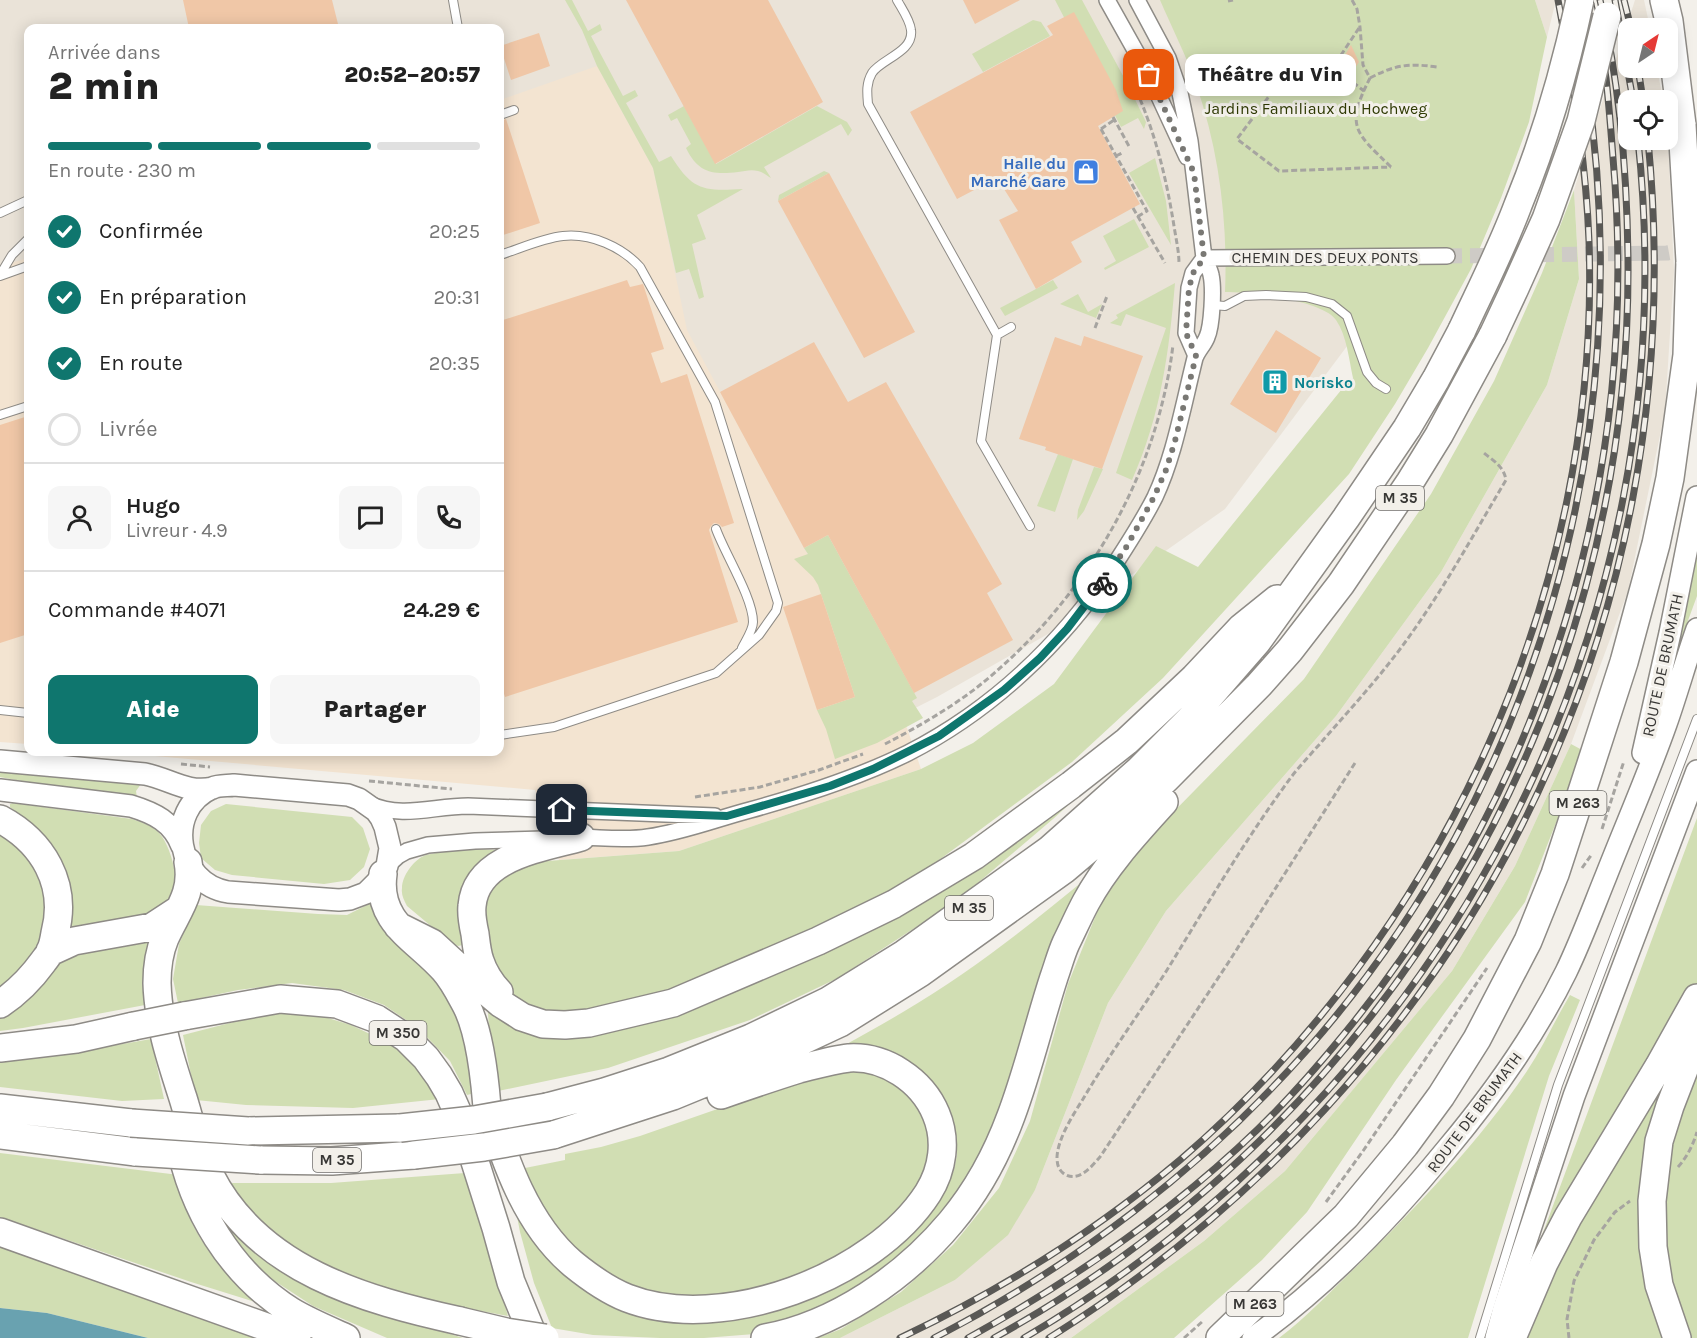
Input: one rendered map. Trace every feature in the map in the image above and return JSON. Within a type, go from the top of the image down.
[{"type":"highway","name":"M 35","points":[[0,1108],[131,1123],[248,1131],[400,1128],[474,1120],[547,1107],[669,1071],[752,1038],[828,1001],[904,954],[1049,850],[1139,770],[1227,678],[1257,642],[1302,580],[1407,428],[1462,330],[1492,267],[1536,157],[1554,104],[1580,0]]},
{"type":"highway","name":"M 35","points":[[0,1135],[136,1152],[260,1160],[332,1161],[484,1148],[553,1135],[673,1096],[763,1059],[840,1023],[920,973],[1065,869],[1123,820],[1259,685],[1341,585],[1439,435],[1493,335],[1515,288],[1546,219],[1581,121],[1610,0]]},
{"type":"highway","name":"M 263","points":[[1215,1327],[1346,1216],[1405,1145],[1441,1096],[1476,1039],[1528,941],[1555,874],[1624,662],[1656,544],[1670,478],[1687,355],[1690,261],[1682,125],[1669,21],[1664,0]]},
{"type":"highway","points":[[385,870],[382,883],[383,900],[399,927],[432,943],[500,1003],[522,1017],[543,1024],[589,1023],[673,1003],[818,941],[894,904],[974,856],[1081,778],[1127,741],[1194,678],[1241,628],[1302,580]]},
{"type":"highway","points":[[765,1338],[805,1327],[855,1302],[909,1264],[951,1222],[986,1171],[1000,1143],[1012,1114],[1062,956],[1086,902],[1115,859],[1221,739],[1259,685]]},
{"type":"highway","points":[[0,819],[19,831],[40,851],[51,871],[59,894],[59,918],[50,952],[31,979],[0,1004]]},
{"type":"highway","points":[[522,1017],[495,988],[480,961],[473,926],[472,906],[478,886],[485,876],[508,858],[529,850],[581,837]]},
{"type":"highway","points":[[186,857],[189,887],[164,941],[158,961],[157,984],[163,1027],[198,1148],[210,1176],[225,1200],[240,1219],[271,1248],[305,1271],[342,1287],[425,1314],[545,1338]]},
{"type":"highway","points":[[50,952],[74,941],[153,927],[178,910]]},
{"type":"highway","name":"M 350","points":[[399,927],[445,971],[467,1007],[477,1035],[487,1104],[496,1228]]},
{"type":"highway","points":[[1512,1338],[1544,1263],[1568,1217],[1697,998]]},
{"type":"highway","name":"M 350","points":[[0,1048],[76,1039],[280,999],[337,1004],[377,1019],[406,1038],[426,1058],[449,1093],[464,1127],[496,1228],[510,1282],[534,1338]]},
{"type":"highway","points":[[1677,1338],[1659,1285],[1653,1247],[1652,1202],[1659,1141],[1697,1036]]},
{"type":"highway","points":[[487,1104],[504,1157],[520,1192],[533,1215],[560,1252],[607,1288],[627,1298],[665,1307],[711,1308],[759,1301],[807,1286],[847,1267],[887,1239],[904,1223],[928,1192],[936,1178],[940,1164],[941,1130],[928,1099],[902,1072],[867,1060],[849,1058],[819,1064],[769,1078],[707,1100],[673,1096]]},
{"type":"highway","points":[[174,1069],[175,1113],[180,1144],[194,1193],[211,1230],[237,1264],[261,1289],[292,1312],[346,1338]]},
{"type":"highway","points":[[0,1232],[297,1338]]},
{"type":"main road","name":"ROUTE DE BRUMATH","points":[[1623,833],[1670,633],[1697,497]]},
{"type":"main road","name":"ROUTE DE BRUMATH","points":[[1252,1338],[1287,1314],[1396,1209],[1470,1122],[1530,1037],[1566,972],[1585,931],[1666,723],[1697,629]]},
{"type":"main road","points":[[0,761],[145,774],[197,790],[234,785],[348,795],[368,804],[376,811],[386,827],[390,848],[385,870],[378,881],[366,893],[350,899],[218,891],[192,871],[176,832],[147,811],[131,806],[0,790]]},
{"type":"main road","points":[[1496,1338],[1574,1096],[1696,776]]},
{"type":"main road","points":[[186,857],[182,828],[184,817],[197,798],[213,787]]},
{"type":"street","points":[[1107,0],[1149,75],[1194,173]]},
{"type":"street","points":[[385,870],[398,856],[428,845],[581,837],[646,838],[684,830],[830,786],[873,769],[939,736],[1004,690],[1040,658],[1067,629],[1127,546],[1154,497],[1175,441],[1196,356],[1208,335],[1212,305],[1211,273],[1204,258],[1194,173],[1180,93],[1167,58],[1137,0]]},
{"type":"street","name":"CHEMIN DES DEUX PONTS","points":[[1204,258],[1447,256]]},
{"type":"street","points":[[1196,356],[1186,333],[1189,288],[1193,273],[1204,258]]},
{"type":"street","points":[[368,804],[398,812],[468,806],[727,816]]},
{"type":"lane","points":[[453,0],[457,24]]},
{"type":"lane","points":[[897,0],[911,28],[911,38],[899,53],[873,70],[867,84],[868,104],[997,335],[981,441],[1030,526]]},
{"type":"lane","points":[[504,114],[514,110]]},
{"type":"lane","points":[[0,213],[24,202]]},
{"type":"lane","points":[[504,254],[555,237],[580,236],[621,250],[635,261],[645,274],[714,402],[778,599],[776,611],[759,635],[716,673],[554,727],[504,734]]},
{"type":"lane","points":[[0,275],[12,255],[24,242]]},
{"type":"lane","points":[[0,275],[24,267]]},
{"type":"lane","points":[[1212,305],[1226,306],[1244,296],[1266,295],[1306,297],[1332,304],[1347,316],[1367,372],[1386,389]]},
{"type":"lane","points":[[997,335],[1011,327]]},
{"type":"lane","points":[[0,415],[24,407]]},
{"type":"lane","points":[[716,530],[747,597],[752,615],[753,626],[742,649]]},
{"type":"lane","points":[[0,710],[24,713]]},
{"type":"lane","points":[[1480,1338],[1558,1085],[1697,718]]},
{"type":"path","points":[[1228,1],[1233,0]]},
{"type":"path","points":[[1352,0],[1357,9],[1363,65],[1370,78]]},
{"type":"path","points":[[1251,62],[1286,88],[1333,67],[1360,27]]},
{"type":"path","points":[[1279,83],[1237,139],[1279,171],[1391,168],[1362,139],[1355,121],[1360,98],[1370,78],[1390,68],[1416,64],[1437,66]]},
{"type":"path","points":[[1333,67],[1364,91]]},
{"type":"path","points":[[1136,91],[1156,143],[1171,206],[1179,257]]},
{"type":"path","points":[[1130,148],[1114,119],[1101,129],[1147,211],[1137,217]]},
{"type":"path","points":[[1116,156],[1122,153]]},
{"type":"path","points":[[1133,208],[1164,263]]},
{"type":"path","points":[[1095,328],[1107,296]]},
{"type":"path","points":[[1355,763],[1230,960],[1100,1157],[1083,1174],[1074,1177],[1060,1170],[1057,1157],[1059,1146],[1084,1097],[1257,825],[1293,775],[1371,686],[1410,635],[1506,480],[1505,472],[1484,453]]},
{"type":"path","points":[[1324,1205],[1492,962]]},
{"type":"path","points":[[1677,1167],[1684,1161],[1697,1132]]},
{"type":"path","points":[[1569,1338],[1567,1319],[1574,1281],[1594,1240],[1615,1212],[1632,1200]]},
{"type":"path","points":[[1184,1338],[1215,1327]]},
{"type":"shaded area","points":[[0,0],[1523,0],[1476,174],[1225,509],[1048,634],[937,697],[842,745],[504,752],[504,24],[24,24],[24,726],[0,723]]},
{"type":"shaded area","points":[[1535,0],[1556,0],[1547,37]]},
{"type":"shaded area","points":[[1635,0],[1644,0],[1648,18],[1629,18]]},
{"type":"shaded area","points":[[1618,53],[1618,78],[1659,78],[1661,90],[1618,90],[1618,150],[1668,150],[1674,271],[1665,411],[1628,591],[1571,744],[1515,866],[1452,971],[1285,1171],[1204,1241],[1071,1338],[840,1338],[955,1280],[1035,1190],[1108,1003],[1166,911],[1336,716],[1441,572],[1547,385],[1579,279],[1574,190]]},
{"type":"shaded area","points":[[597,66],[653,168],[687,330],[804,548],[907,728],[921,769],[679,851],[559,860],[535,790],[155,756],[504,756],[504,99]]},
{"type":"shaded area","points":[[24,259],[24,744],[0,742],[0,266]]},
{"type":"green space","points":[[565,0],[572,0],[588,31],[600,24],[602,30],[591,36],[623,96],[635,90],[638,96],[626,103],[659,162],[671,156],[686,176],[708,189],[743,189],[697,215],[706,239],[692,244],[704,297],[699,299],[689,269],[676,273],[653,168],[597,66],[582,30]]},
{"type":"green space","points":[[1055,0],[1082,0],[1146,122],[1144,129],[1138,118],[1121,127]]},
{"type":"green space","name":"Jardins Familiaux du Hochweg","points":[[1160,0],[1535,0],[1547,37],[1529,122],[1501,198],[1471,269],[1395,404],[1349,474],[1163,678],[1072,762],[916,877],[764,953],[657,998],[586,1015],[533,1010],[509,994],[492,972],[480,908],[488,888],[521,863],[679,851],[921,769],[973,743],[1054,684],[1156,546],[1198,567],[1353,378],[1343,333],[1336,320],[1328,313],[1301,302],[1225,292],[1223,213],[1211,134],[1192,73]]},
{"type":"green space","points":[[1033,20],[1041,22],[1050,36],[983,72],[972,54]]},
{"type":"green space","points":[[684,106],[716,164],[817,106],[847,122],[852,130],[848,136],[841,124],[764,167],[771,178],[762,172],[753,170],[714,172],[696,163],[686,148],[691,144],[677,118],[671,121],[668,115]]},
{"type":"green space","points":[[1155,158],[1166,201],[1171,245],[1129,173]]},
{"type":"green space","points":[[824,171],[829,173],[778,201],[779,195]]},
{"type":"green space","points":[[1574,190],[1579,279],[1547,385],[1441,572],[1336,716],[1166,911],[1108,1003],[1035,1190],[1008,1235],[955,1280],[840,1338],[818,1338],[841,1329],[901,1292],[953,1245],[999,1188],[1030,1121],[1068,984],[1100,905],[1141,845],[1304,679],[1431,494],[1494,381],[1542,273]]},
{"type":"green space","points":[[1134,219],[1149,247],[1105,270],[1104,268],[1116,261],[1103,236]]},
{"type":"green space","points":[[1053,280],[1058,288],[1005,316],[1000,308]]},
{"type":"green space","points":[[1175,283],[1170,334],[1157,407],[1132,480],[1116,473],[1166,328],[1126,314],[1121,326],[1110,323],[1118,318],[1116,315]]},
{"type":"green space","points":[[1078,294],[1088,312],[1102,304],[1096,318],[1060,304]]},
{"type":"green space","points":[[1058,454],[1073,459],[1055,512],[1037,506]]},
{"type":"green space","points":[[1094,467],[1103,469],[1084,511],[1077,520],[1078,510]]},
{"type":"green space","points":[[828,535],[917,698],[912,701],[923,718],[877,743],[835,759],[826,729],[817,710],[855,697],[818,585],[794,559],[808,554],[804,548]]},
{"type":"green space","points":[[1697,538],[1697,596],[1671,667]]},
{"type":"green space","points":[[1571,744],[1584,751],[1525,902],[1396,1080],[1307,1212],[1262,1260],[1174,1338],[1071,1338],[1204,1241],[1285,1171],[1452,971],[1515,866]]},
{"type":"green space","points":[[0,771],[141,784],[136,791],[137,798],[0,777]]},
{"type":"green space","points":[[1105,772],[959,899],[838,978],[750,1020],[608,1068],[498,1091],[489,1036],[488,1010],[512,1026],[696,1004]]},
{"type":"green space","points":[[13,803],[132,819],[151,827],[161,836],[172,858],[176,883],[172,899],[160,912],[70,932],[40,833],[10,807]]},
{"type":"green space","points":[[226,804],[352,817],[363,828],[370,849],[364,867],[350,880],[324,884],[232,875],[215,870],[201,858],[199,843],[201,825],[211,811]]},
{"type":"green space","points":[[1697,818],[1697,1338],[1514,1338],[1528,1273]]},
{"type":"green space","points":[[0,832],[31,862],[46,897],[45,931],[27,965],[0,990]]},
{"type":"green space","points":[[474,849],[500,850],[463,945],[458,946],[407,906],[402,895],[403,883],[410,868],[426,855]]},
{"type":"green space","points":[[1088,877],[988,1159],[896,1270],[768,1333],[704,1338],[660,1338],[593,1335],[552,1328],[534,1283],[515,1206],[555,1260],[724,1319],[933,1208],[946,1188],[954,1170],[957,1155],[956,1135],[945,1099],[934,1084],[919,1070],[843,1046],[952,981],[1021,931]]},
{"type":"green space","points":[[373,902],[384,931],[422,965],[448,995],[467,1032],[475,1093],[467,1095],[450,1061],[418,1028],[384,1005],[344,990],[292,983],[238,990],[178,1003],[173,979],[179,944],[196,905],[347,915]]},
{"type":"green space","points":[[151,936],[144,973],[145,1005],[0,1031],[0,1016],[73,950]]},
{"type":"green space","points":[[1570,995],[1580,1000],[1549,1076],[1468,1338],[1279,1338],[1310,1312],[1359,1264],[1469,1147],[1527,1071]]},
{"type":"green space","points":[[269,1013],[318,1015],[351,1025],[389,1043],[418,1067],[440,1099],[353,1108],[246,1105],[196,1100],[183,1035]]},
{"type":"green space","points":[[151,1039],[164,1099],[122,1101],[0,1087],[0,1059]]},
{"type":"green space","points":[[865,1069],[910,1091],[933,1136],[925,1180],[884,1228],[793,1282],[705,1300],[643,1292],[616,1280],[571,1248],[529,1190],[525,1168],[565,1160],[565,1154],[640,1136],[815,1075]]},
{"type":"green space","points":[[0,1153],[179,1175],[188,1213],[207,1248],[225,1269],[265,1305],[0,1217]]},
{"type":"green space","points":[[465,1173],[508,1316],[411,1298],[327,1272],[282,1245],[250,1214],[229,1183],[331,1183]]},
{"type":"green space","points":[[206,1188],[242,1238],[289,1276],[359,1305],[463,1338],[387,1338],[313,1306],[270,1278],[237,1249]]},
{"type":"green space","points":[[0,1245],[273,1338],[148,1338],[47,1313],[0,1308]]},
{"type":"water","points":[[0,1308],[47,1313],[148,1338],[0,1338]]},
{"type":"building","points":[[183,0],[332,0],[338,24],[188,24]]},
{"type":"building","points":[[626,0],[768,0],[823,102],[715,164]]},
{"type":"building","points":[[963,0],[1020,0],[975,24]]},
{"type":"building","points":[[1074,12],[1116,90],[1123,111],[1098,126],[1140,204],[1071,242],[1082,262],[1036,289],[999,220],[1018,211],[997,178],[957,199],[910,112],[1053,35],[1047,26]]},
{"type":"building","points":[[539,33],[550,66],[511,80],[504,58],[504,45]]},
{"type":"building","points":[[1351,45],[1359,62],[1350,75],[1339,65]]},
{"type":"building","points":[[506,119],[540,223],[504,235],[504,120]]},
{"type":"building","points":[[829,173],[915,332],[864,358],[778,201]]},
{"type":"building","points":[[627,280],[630,287],[643,284],[664,349],[651,353],[661,383],[687,374],[734,523],[722,527],[714,523],[709,530],[738,622],[505,697],[504,320]]},
{"type":"building","name":"Norisko","points":[[1276,330],[1321,358],[1276,433],[1230,404]]},
{"type":"building","points":[[1084,336],[1143,356],[1102,469],[1019,439],[1055,337],[1081,346]]},
{"type":"building","points":[[814,342],[848,402],[886,382],[1002,584],[987,593],[1013,640],[914,693],[828,535],[804,548],[720,392]]},
{"type":"building","points":[[24,417],[24,635],[0,643],[0,425]]},
{"type":"building","points":[[821,594],[855,697],[817,710],[783,607]]},
{"type":"tunnel","points":[[1447,256],[1667,253],[1695,246]]},
{"type":"railway","points":[[900,1338],[1011,1280],[1115,1211],[1180,1160],[1274,1070],[1357,970],[1428,862],[1488,746],[1534,625],[1567,500],[1586,371],[1589,241],[1585,180],[1578,120],[1558,0]]},
{"type":"railway","points":[[934,1338],[1037,1279],[1134,1211],[1225,1135],[1267,1093],[1307,1050],[1387,948],[1456,837],[1511,721],[1553,599],[1582,474],[1598,345],[1599,216],[1587,86],[1568,0]]},
{"type":"railway","points":[[968,1338],[1083,1269],[1156,1217],[1225,1160],[1291,1095],[1344,1034],[1415,939],[1475,838],[1525,732],[1565,623],[1593,510],[1611,394],[1618,277],[1613,158],[1606,78],[1590,0]]},
{"type":"railway","points":[[994,1338],[1134,1248],[1259,1141],[1368,1020],[1460,886],[1533,740],[1586,586],[1618,425],[1628,259],[1626,194],[1613,64],[1600,0]]},
{"type":"railway","points":[[1615,0],[1631,90]]},
{"type":"railway","points":[[1624,0],[1628,18]]},
{"type":"railway","points":[[1640,78],[1641,90]]},
{"type":"railway","points":[[1024,1338],[1173,1236],[1305,1115],[1417,979],[1508,829],[1578,668],[1623,498],[1644,321],[1638,150]]},
{"type":"railway","points":[[1049,1338],[1196,1232],[1324,1110],[1434,974],[1522,825],[1589,665],[1633,497],[1653,321],[1648,150]]},
{"type":"way so far","points":[[1102,583],[1142,521],[1166,470],[1196,356],[1186,333],[1189,288],[1193,273],[1204,258],[1194,173],[1149,75]]},
{"type":"place","name":"Théâtre du Vin","points":[[1149,75]]},
{"type":"place","name":"Halle du Marché Gare","points":[[1086,172]]},
{"type":"place","name":"Norisko","points":[[1275,382]]},
{"type":"route","points":[[562,810],[727,816],[793,798],[873,769],[939,736],[1004,690],[1040,658],[1067,629],[1102,583]]}]
